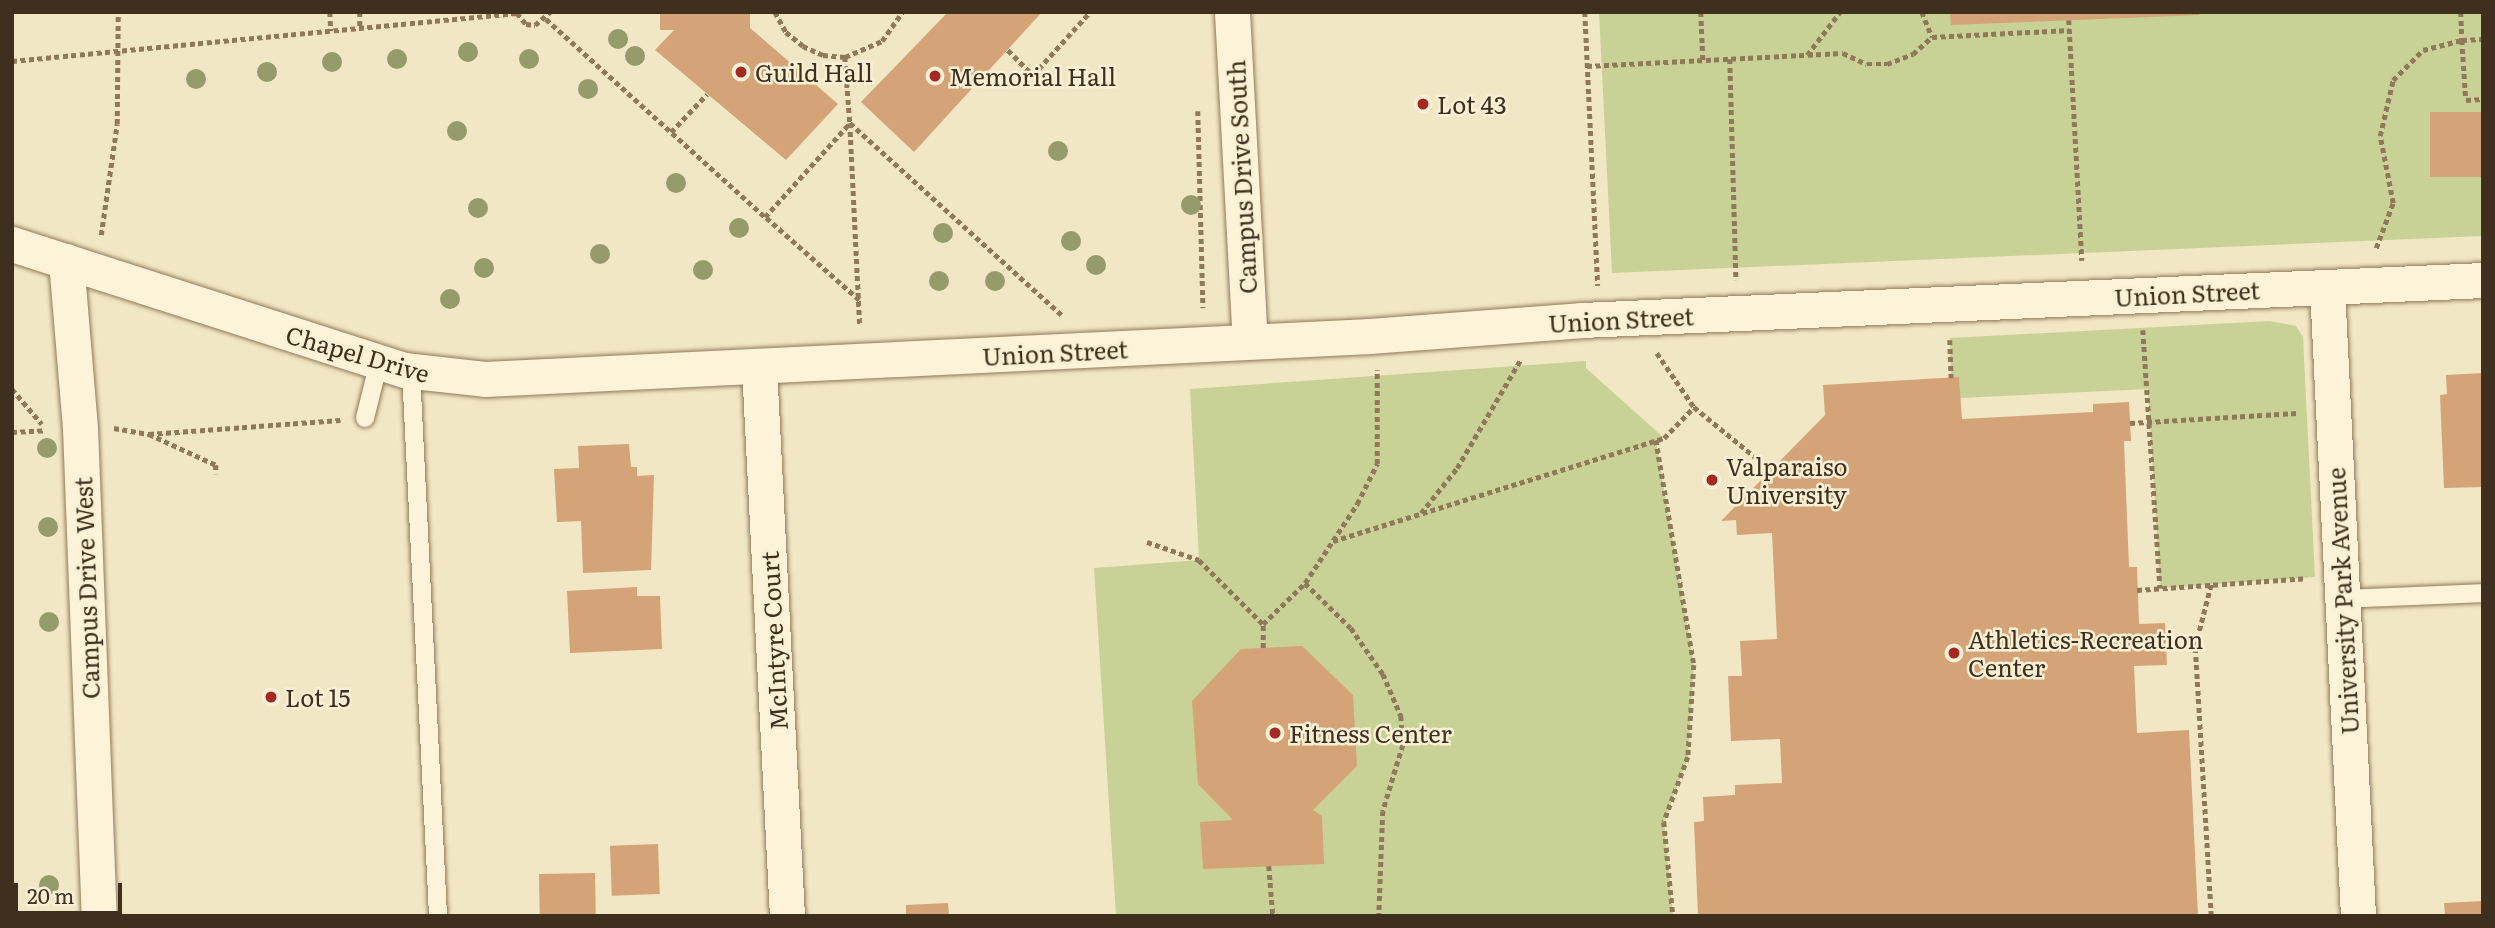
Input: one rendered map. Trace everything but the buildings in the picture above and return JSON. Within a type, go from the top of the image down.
[{"type":"street","name":"Campus Drive South","points":[[1232,12],[1250,342]]},
{"type":"street","name":"Chapel Drive","points":[[12,244],[395,367],[485,379],[759,366]]},
{"type":"street","name":"Campus Drive West","points":[[66,261],[80,428],[99,916]]},
{"type":"street","name":"Union Street","points":[[759,366],[1370,336],[1582,320],[2483,280]]},
{"type":"street","name":"University Park Avenue","points":[[2327,286],[2358,916]]},
{"type":"street","name":"McIntyre Court","points":[[759,366],[787,916]]},
{"type":"lane","points":[[365,418],[395,367]]},
{"type":"lane","points":[[395,367],[438,916]]},
{"type":"lane","points":[[2342,599],[2483,593]]},
{"type":"path","points":[[113,240],[101,236],[117,124],[118,12]]},
{"type":"path","points":[[331,12],[331,31]]},
{"type":"path","points":[[359,12],[360,28]]},
{"type":"path","points":[[12,61],[517,13],[526,24],[546,19],[550,12]]},
{"type":"path","points":[[775,12],[786,32],[803,46],[823,55],[845,57],[882,41],[902,12]]},
{"type":"path","points":[[1008,50],[1033,75],[1090,12]]},
{"type":"path","points":[[1585,12],[1598,287]]},
{"type":"path","points":[[1701,12],[1703,61]]},
{"type":"path","points":[[1807,55],[1840,12]]},
{"type":"path","points":[[1922,12],[1932,37]]},
{"type":"path","points":[[2461,12],[2466,100],[2483,99]]},
{"type":"path","points":[[546,19],[859,300]]},
{"type":"path","points":[[2069,20],[2082,265]]},
{"type":"path","points":[[1587,66],[1843,53],[1867,64],[1888,64],[1913,54],[1932,37],[2069,30]]},
{"type":"path","points":[[2373,255],[2393,203],[2380,136],[2393,80],[2423,50],[2462,40],[2483,39]]},
{"type":"path","points":[[845,57],[861,329]]},
{"type":"path","points":[[1730,59],[1736,284]]},
{"type":"path","points":[[671,132],[707,93]]},
{"type":"path","points":[[1189,310],[1203,309],[1198,99]]},
{"type":"path","points":[[765,217],[850,123]]},
{"type":"path","points":[[850,123],[1065,318],[1052,319]]},
{"type":"path","points":[[847,330],[874,328]]},
{"type":"path","points":[[2143,328],[2152,420],[2160,588]]},
{"type":"path","points":[[1263,624],[1305,583],[1377,464],[1376,363],[1370,336]]},
{"type":"path","points":[[1950,338],[1951,377]]},
{"type":"path","points":[[1655,349],[1694,407],[1771,470]]},
{"type":"path","points":[[1420,513],[1457,468],[1524,354]]},
{"type":"path","points":[[12,388],[47,430],[12,432]]},
{"type":"path","points":[[1332,541],[1664,438],[1694,407]]},
{"type":"path","points":[[2130,422],[2308,413]]},
{"type":"path","points":[[106,427],[149,434],[216,465],[216,474]]},
{"type":"path","points":[[1656,440],[1694,665],[1688,757],[1664,822],[1673,916]]},
{"type":"path","points":[[1147,542],[1199,560],[1263,624],[1263,648]]},
{"type":"path","points":[[2137,590],[2315,577]]},
{"type":"path","points":[[1305,583],[1351,628],[1383,674],[1401,716],[1403,745],[1383,811],[1379,916]]},
{"type":"path","points":[[2211,584],[2195,647],[2211,916]]},
{"type":"path","points":[[1269,866],[1273,916]]},
{"type":"green space","points":[[1599,12],[2483,12],[2483,236],[1612,273]]},
{"type":"green space","points":[[2270,321],[2296,326],[2303,337],[2315,577],[2160,588],[2148,389],[1960,398],[1959,377],[1951,378],[1950,338]]},
{"type":"green space","points":[[1586,361],[1586,368],[1664,438],[1656,441],[1694,665],[1688,757],[1664,822],[1673,916],[1116,916],[1094,568],[1199,560],[1190,389]]},
{"type":"place","name":"Guild Hall","points":[[741,72]]},
{"type":"place","name":"Memorial Hall","points":[[935,76]]},
{"type":"place","name":"Lot 43","points":[[1423,104]]},
{"type":"place","name":"Valparaiso University","points":[[1712,480]]},
{"type":"place","name":"Athletics-Recreation Center","points":[[1954,653]]},
{"type":"place","name":"Lot 15","points":[[271,697]]},
{"type":"place","name":"Fitness Center","points":[[1275,733]]}]
